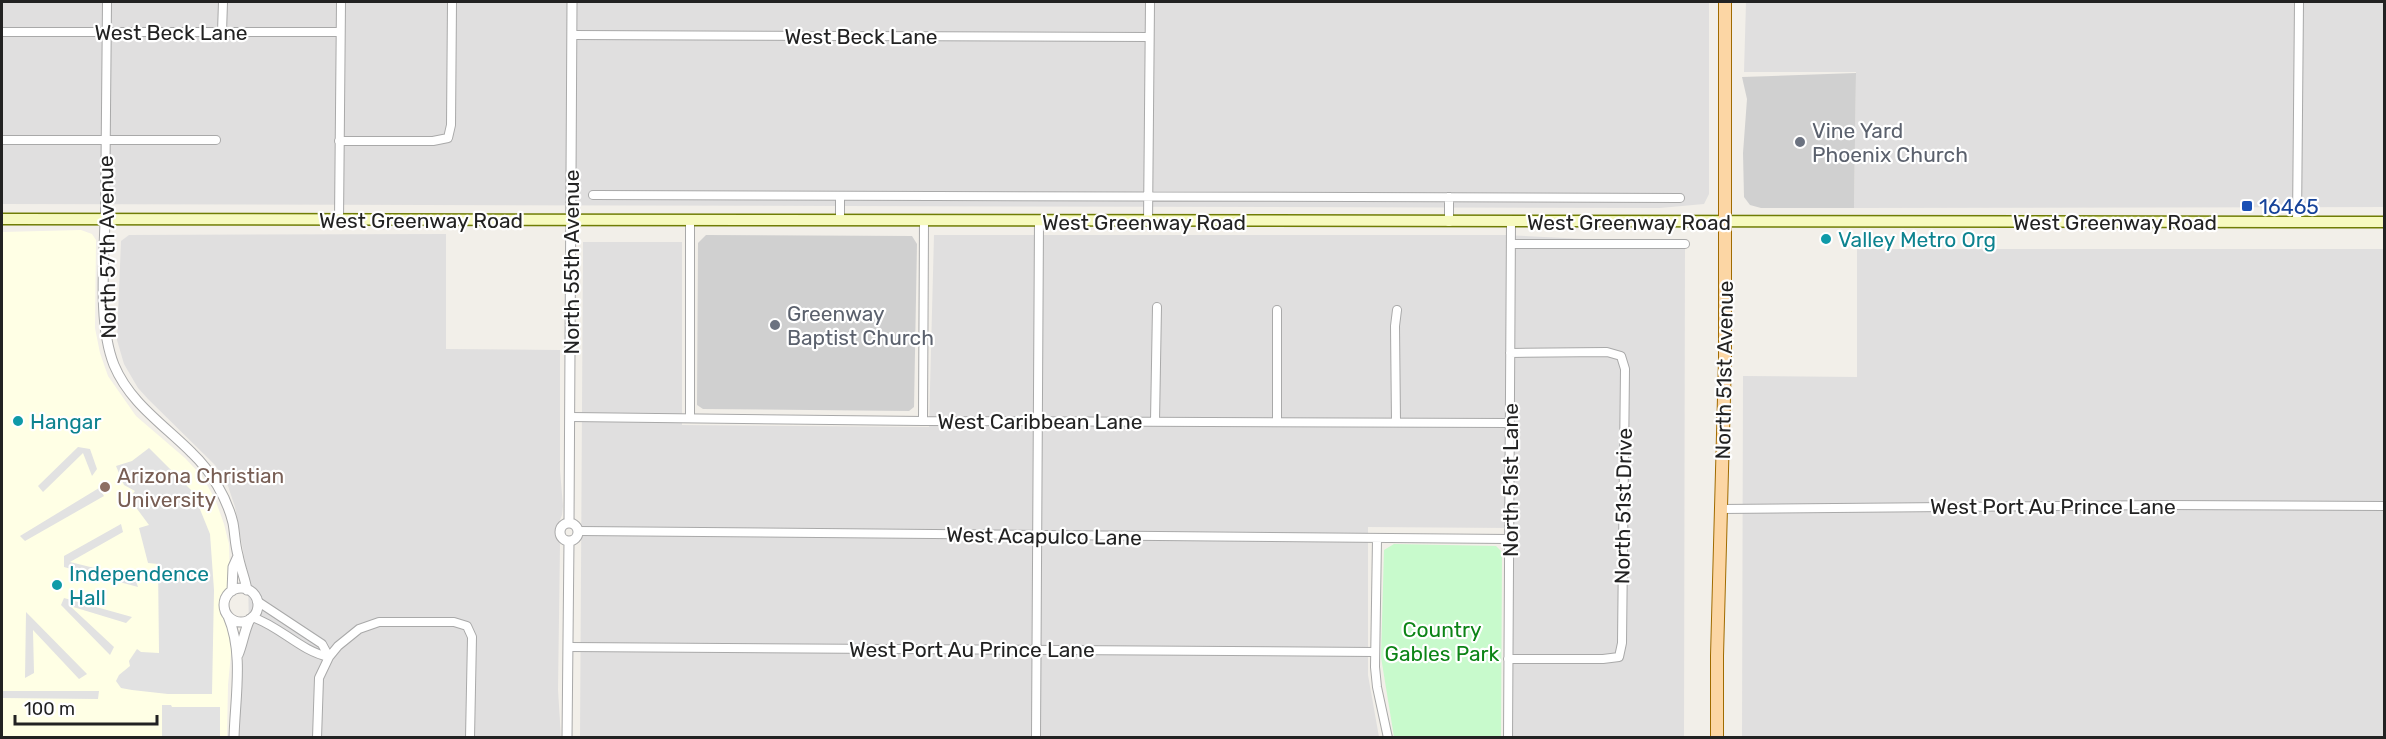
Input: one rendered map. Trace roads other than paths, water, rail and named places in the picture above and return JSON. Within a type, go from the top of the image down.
[{"type":"main road","name":"North 51st Avenue","points":[[1717,738],[1725,360],[1725,2]]},
{"type":"main road","name":"West Greenway Road","points":[[2,219],[2385,222]]},
{"type":"street","name":"North 57th Avenue","points":[[107,2],[106,339],[114,364],[134,398],[193,453],[208,472],[229,512],[247,590]]},
{"type":"street","points":[[222,32],[223,2]]},
{"type":"street","points":[[339,220],[341,2]]},
{"type":"street","points":[[339,141],[433,141],[448,138],[452,125],[452,2]]},
{"type":"street","name":"North 55th Avenue","points":[[567,738],[569,542],[560,534],[561,526],[569,523],[573,2]]},
{"type":"street","points":[[1148,222],[1150,2]]},
{"type":"street","points":[[2297,222],[2299,2]]},
{"type":"street","name":"West Beck Lane","points":[[2,32],[340,33]]},
{"type":"street","name":"West Beck Lane","points":[[572,35],[1149,37]]},
{"type":"street","points":[[2,140],[216,140]]},
{"type":"street","name":"West Greenway Road","points":[[593,195],[1680,198]]},
{"type":"street","points":[[840,197],[840,221]]},
{"type":"street","points":[[1449,198],[1449,222]]},
{"type":"street","points":[[690,221],[690,418]]},
{"type":"street","points":[[923,421],[924,221]]},
{"type":"street","points":[[1036,738],[1039,221]]},
{"type":"street","name":"North 51st Lane","points":[[1508,738],[1511,222]]},
{"type":"street","name":"West Greenway Road","points":[[1511,244],[1685,244]]},
{"type":"street","points":[[1155,421],[1157,307]]},
{"type":"street","points":[[1277,310],[1277,422]]},
{"type":"street","points":[[1396,422],[1395,326],[1397,310]]},
{"type":"street","name":"North 51st Drive","points":[[1508,659],[1619,657],[1622,643],[1625,381],[1621,356],[1607,352],[1510,353]]},
{"type":"street","name":"West Caribbean Lane","points":[[571,417],[1510,423]]},
{"type":"street","name":"West Port Au Prince Lane","points":[[1721,509],[2165,505],[2385,506]]},
{"type":"street","points":[[569,523],[576,526],[578,531],[576,539],[569,542]]},
{"type":"street","name":"West Acapulco Lane","points":[[578,531],[1509,539]]},
{"type":"street","points":[[1377,539],[1375,652],[1377,687],[1388,738]]},
{"type":"street","name":"North 57th Avenue","points":[[232,591],[233,567],[238,556]]},
{"type":"street","points":[[234,738],[238,655],[244,631],[257,610],[254,595],[247,590],[239,589],[232,591],[224,602],[233,627],[238,655]]},
{"type":"street","points":[[257,601],[322,644],[329,657]]},
{"type":"street","points":[[228,616],[239,622],[251,618],[262,620],[316,654],[329,657]]},
{"type":"street","points":[[317,738],[319,678],[329,657],[338,646],[359,629],[379,622],[454,622],[467,626],[472,637],[470,738]]},
{"type":"street","points":[[291,638],[297,628]]},
{"type":"street","name":"West Port Au Prince Lane","points":[[568,647],[1375,652]]},
{"type":"place","name":"Vine Yard Phoenix Church","points":[[1800,142]]},
{"type":"place","name":"16465","points":[[2247,206]]},
{"type":"place","name":"Valley Metro Org","points":[[1826,239]]},
{"type":"place","name":"Greenway Baptist Church","points":[[775,325]]},
{"type":"place","name":"Hangar","points":[[18,421]]},
{"type":"place","name":"Arizona Christian University","points":[[105,487]]},
{"type":"place","name":"Independence Hall","points":[[57,585]]},
{"type":"park label","name":"Country Gables Park","points":[[1442,641]]}]
